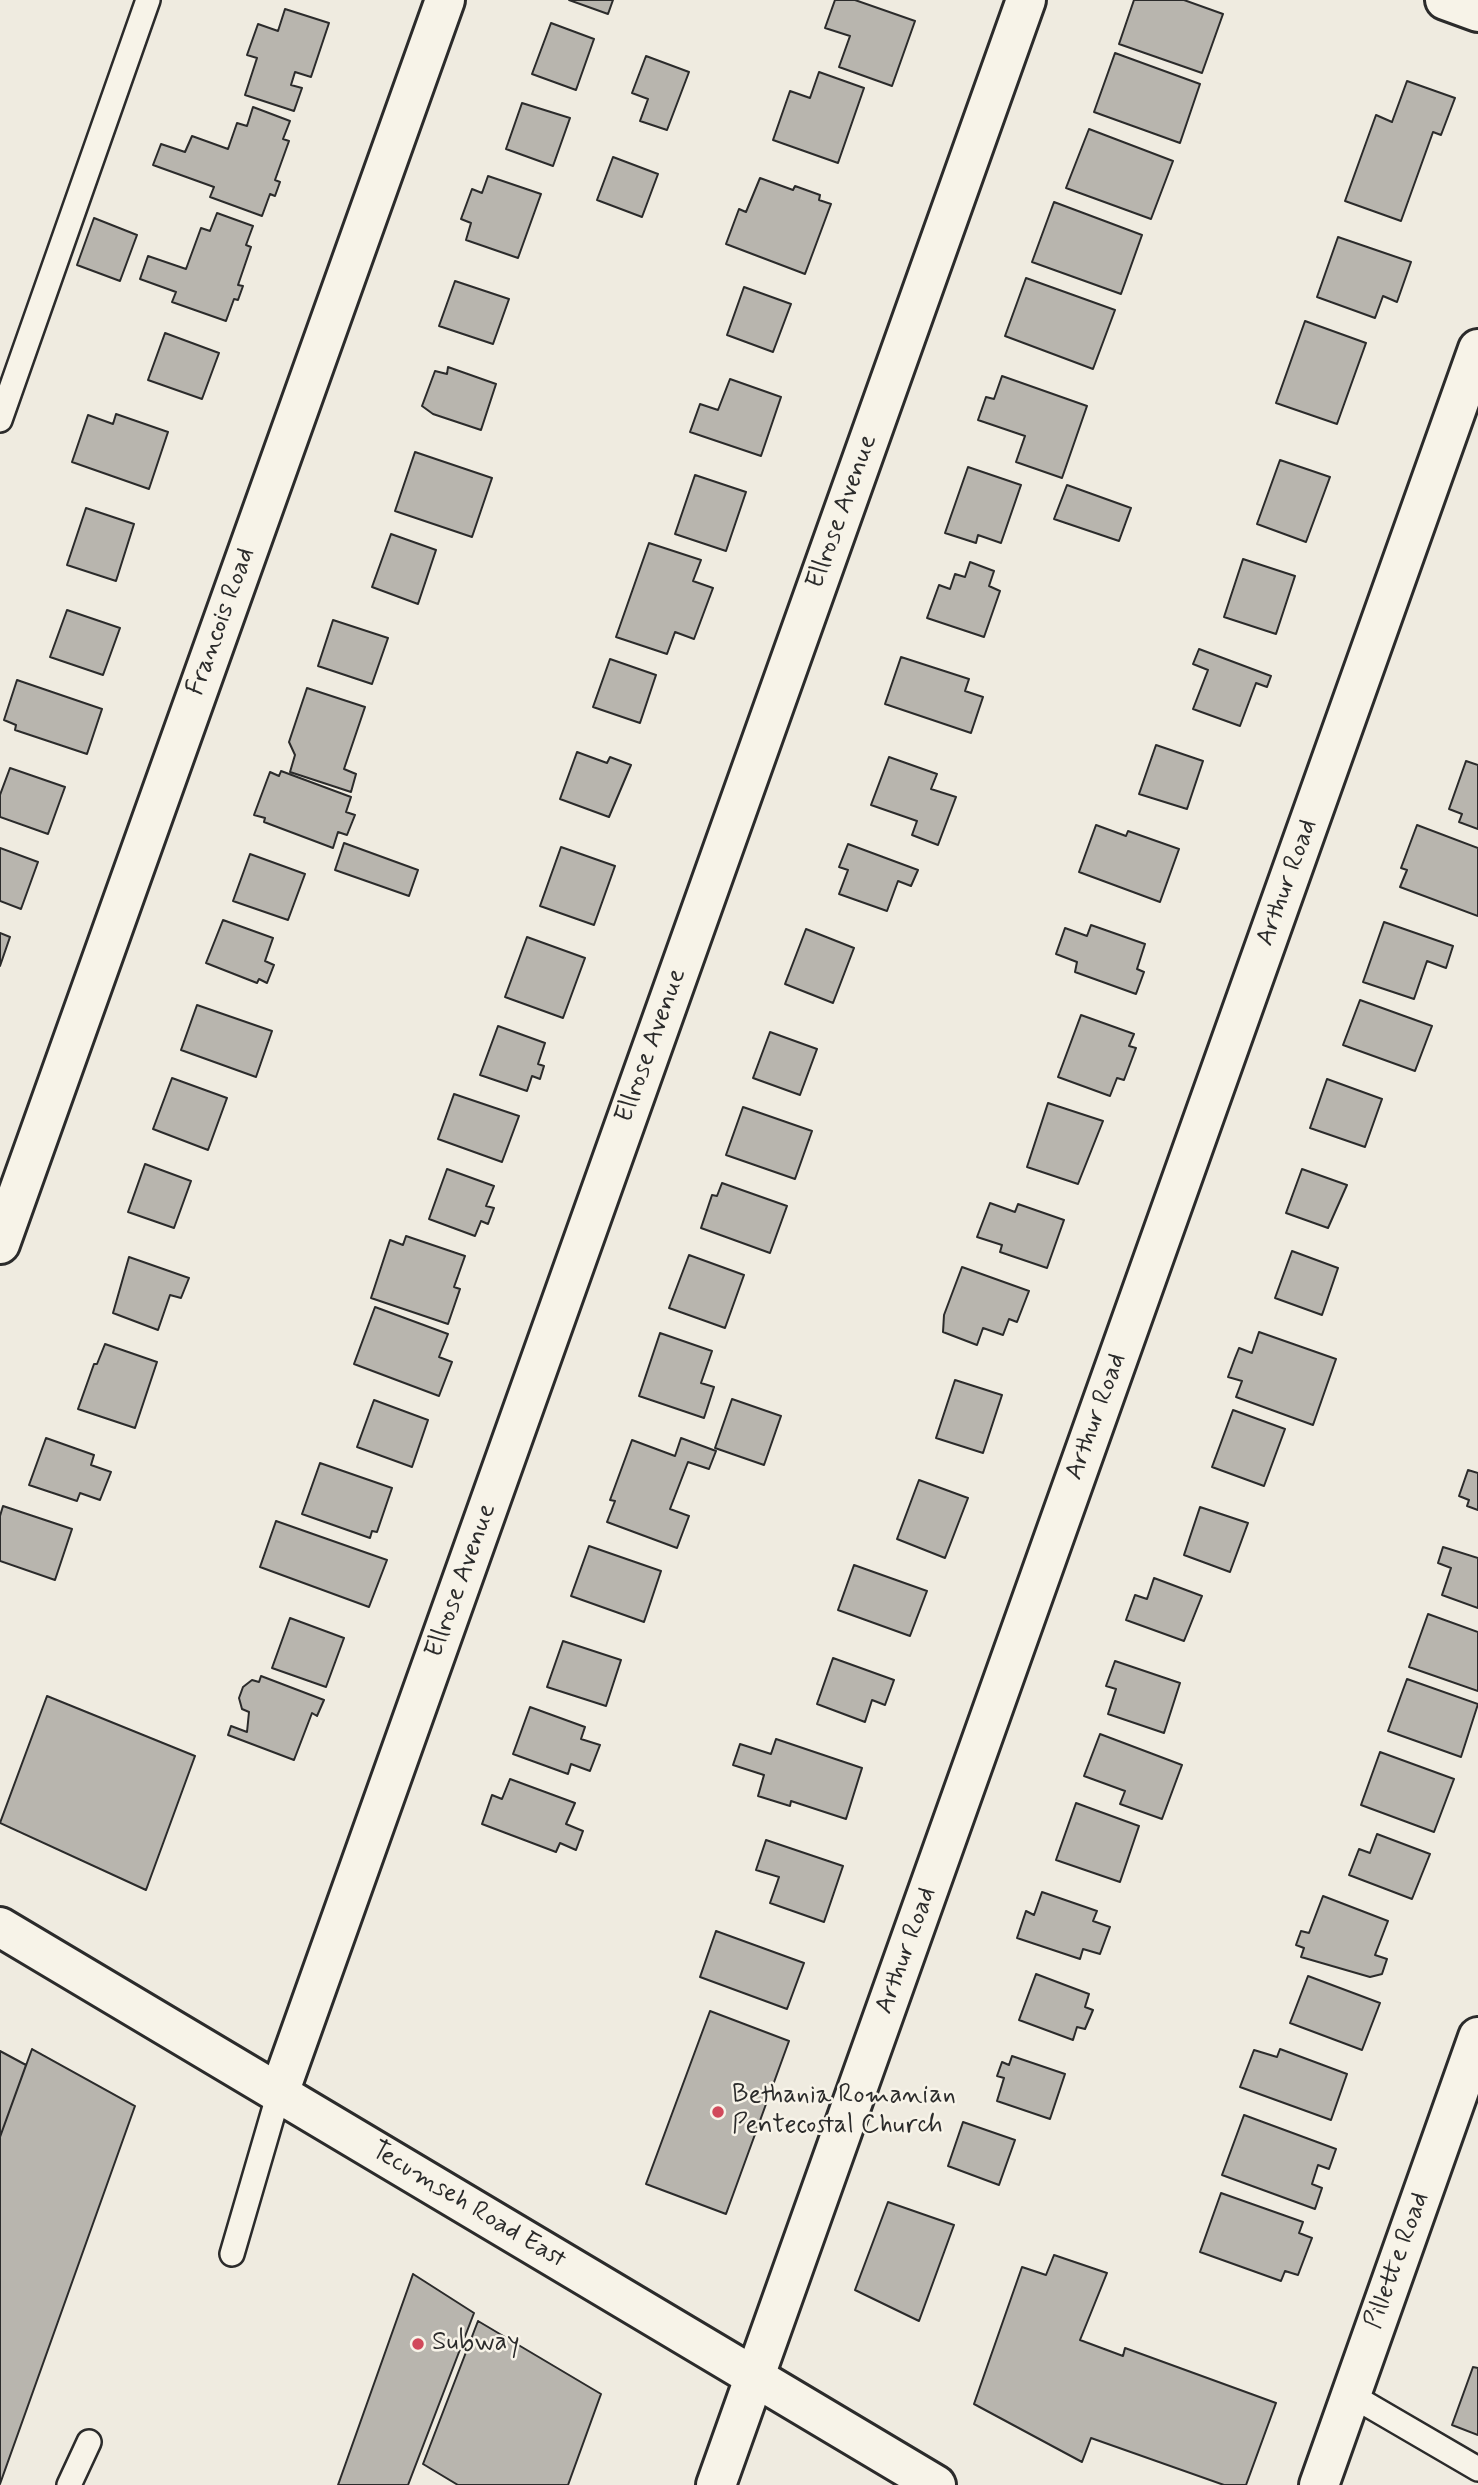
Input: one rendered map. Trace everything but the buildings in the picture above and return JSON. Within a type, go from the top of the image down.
[{"type":"street","name":"Francois Road","points":[[0,1244],[444,0]]},
{"type":"street","name":"Ellrose Avenue","points":[[279,2093],[1026,0]]},
{"type":"street","points":[[1444,0],[1478,12]]},
{"type":"street","name":"Arthur Road","points":[[716,2485],[1478,349]]},
{"type":"street","name":"Tecumseh Road East","points":[[0,1927],[936,2485]]},
{"type":"street","name":"Pillette Road","points":[[1319,2485],[1478,2037]]},
{"type":"lane","points":[[0,420],[148,0]]},
{"type":"lane","points":[[232,2254],[279,2093]]},
{"type":"lane","points":[[1351,2395],[1478,2469]]},
{"type":"lane","points":[[69,2485],[89,2442]]},
{"type":"place","name":"Bethania Romanian Pentecostal Church","points":[[718,2112]]},
{"type":"place","name":"Subway","points":[[418,2344]]}]
